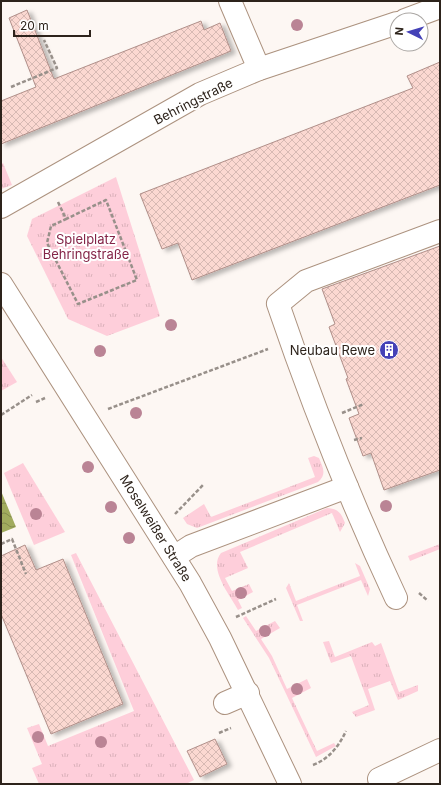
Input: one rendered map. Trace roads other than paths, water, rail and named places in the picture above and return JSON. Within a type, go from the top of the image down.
[{"type":"street","points":[[230,1],[259,70]]},
{"type":"street","points":[[427,12],[440,7]]},
{"type":"street","name":"Behringstraße","points":[[1,207],[200,94],[259,70],[389,26]]},
{"type":"street","points":[[396,598],[367,536],[347,487],[278,304],[306,281],[440,231]]},
{"type":"street","name":"Moselweißer Straße","points":[[3,289],[174,557],[214,625],[248,693],[290,784]]},
{"type":"street","points":[[174,557],[191,546],[347,487]]},
{"type":"street","points":[[225,703],[248,693]]},
{"type":"street","points":[[379,779],[440,750]]},
{"type":"water","points":[[1,491],[16,527],[1,533]]},
{"type":"place","name":"Neubau Rewe","points":[[389,350]]},
{"type":"park label","name":"Spielplatz Behringstraße","points":[[86,246]]}]
